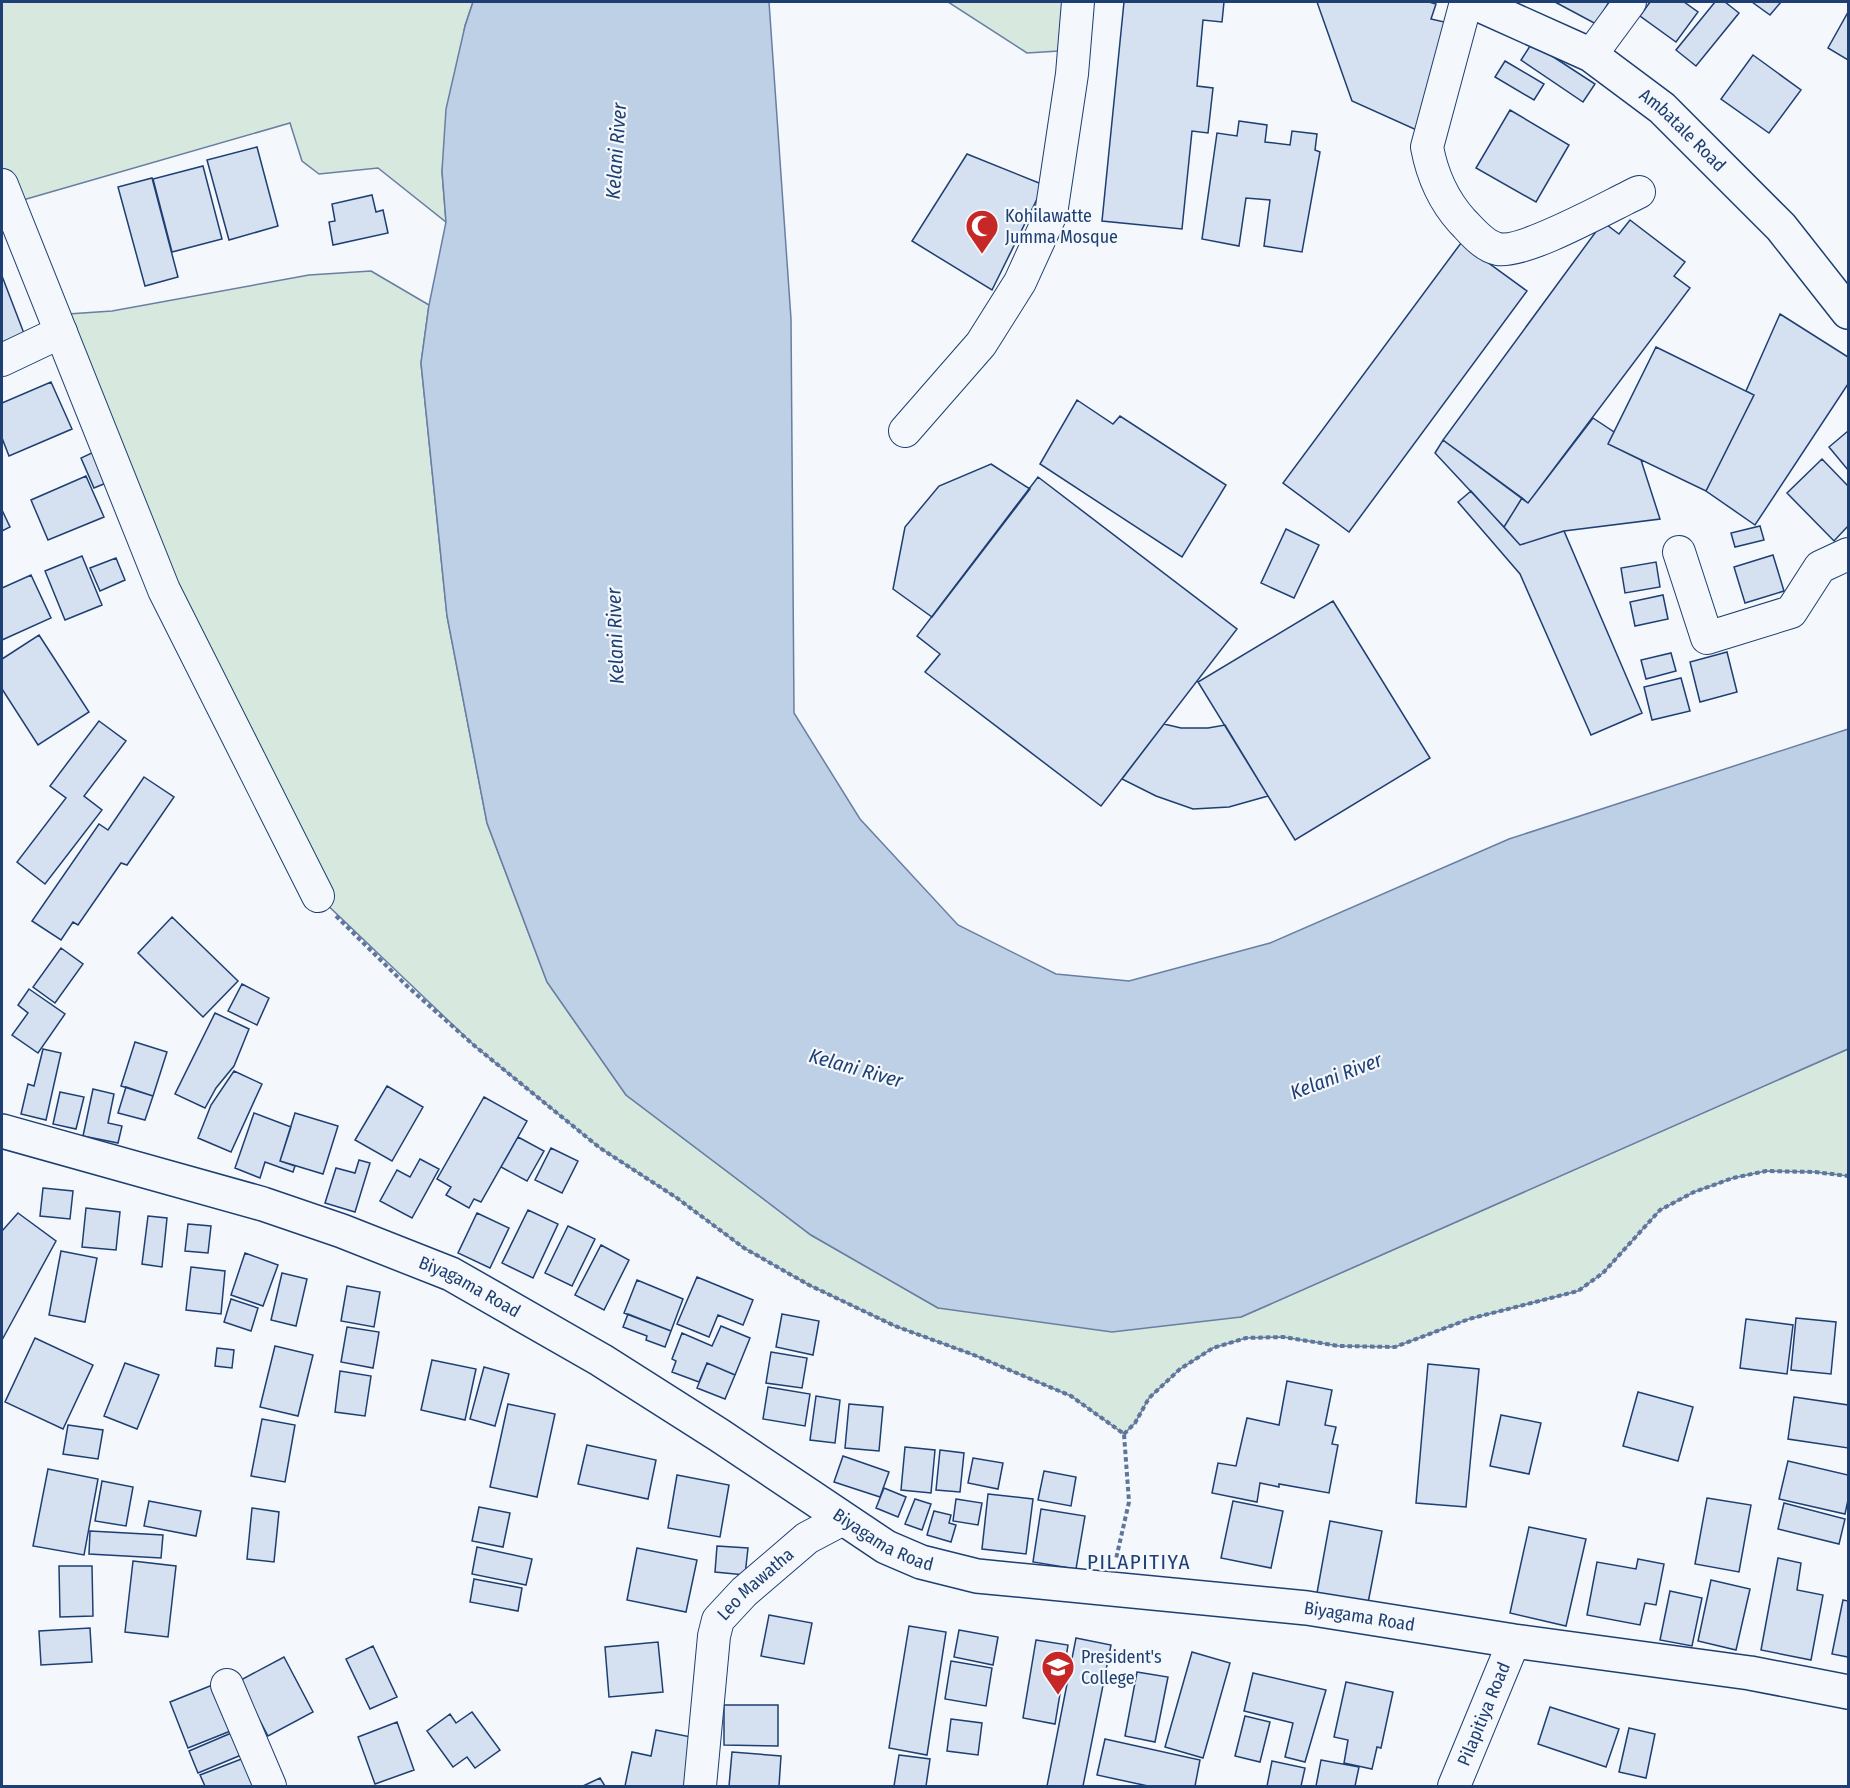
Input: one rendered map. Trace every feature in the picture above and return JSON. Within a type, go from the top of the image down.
[{"type":"main road","name":"Ambatale Road","points":[[1473,2],[1591,55],[1662,108],[1781,227],[1848,312]]},
{"type":"main road","name":"Biyagama Road","points":[[2,1131],[263,1204],[342,1231],[451,1274],[601,1360],[719,1435],[886,1547],[921,1562],[977,1576],[1307,1608],[1514,1641],[1750,1672],[1848,1692]]},
{"type":"street","points":[[905,431],[981,344],[1020,282],[1051,214],[1072,74],[1077,2]]},
{"type":"street","points":[[1466,2],[1427,147],[1431,166],[1451,208],[1480,240],[1499,249],[1533,243],[1639,192]]},
{"type":"street","points":[[1591,55],[1630,2]]},
{"type":"street","points":[[2,185],[164,590],[318,896]]},
{"type":"street","points":[[2,360],[61,332]]},
{"type":"street","points":[[1679,552],[1707,638],[1791,612],[1820,567],[1848,554]]},
{"type":"street","name":"Leo Mawatha","points":[[700,1786],[714,1635],[718,1620],[744,1592],[807,1538],[843,1519]]},
{"type":"street","name":"Pilapitiya Road","points":[[1454,1786],[1514,1641]]},
{"type":"street","points":[[227,1685],[270,1786]]},
{"type":"path","points":[[318,896],[348,929],[408,987],[476,1047],[600,1148],[677,1198],[744,1248],[809,1285],[895,1326],[974,1355],[1071,1396],[1124,1434]]},
{"type":"path","points":[[1124,1434],[1136,1423],[1149,1398],[1179,1369],[1213,1348],[1246,1338],[1283,1337],[1339,1346],[1395,1347],[1469,1319],[1578,1291],[1604,1273],[1660,1210],[1694,1192],[1733,1178],[1766,1171],[1815,1172],[1848,1176]]},
{"type":"path","points":[[1116,1559],[1129,1502],[1124,1434]]},
{"type":"shaded area","points":[[2,2],[473,2],[465,26],[442,171],[446,222],[378,168],[319,174],[302,161],[290,123],[9,204],[2,185]]},
{"type":"shaded area","points":[[948,2],[1063,2],[1059,51],[1027,53]]},
{"type":"shaded area","points":[[371,271],[429,305],[421,363],[447,616],[487,823],[547,982],[626,1095],[811,1235],[938,1308],[1241,1317],[1848,1049],[1848,1176],[1815,1172],[1766,1171],[1733,1178],[1694,1192],[1660,1210],[1603,1273],[1578,1291],[1469,1319],[1395,1347],[1339,1346],[1283,1337],[1246,1338],[1213,1348],[1180,1369],[1149,1398],[1135,1423],[1124,1434],[1071,1396],[974,1355],[895,1326],[809,1285],[744,1248],[677,1198],[600,1148],[476,1047],[318,896],[54,315],[112,311],[309,275]]},
{"type":"water","name":"Kelani River","points":[[473,2],[769,2],[791,319],[794,713],[860,819],[958,925],[1056,974],[1129,981],[1270,943],[1509,839],[1848,729],[1848,1049],[1241,1317],[1112,1332],[938,1308],[811,1235],[626,1095],[547,982],[487,823],[447,616],[421,363],[429,305],[446,222],[442,171],[446,109],[465,26]]},
{"type":"building","points":[[1124,2],[1224,2],[1222,22],[1203,20],[1197,86],[1213,88],[1208,133],[1192,131],[1182,229],[1102,221]]},
{"type":"building","points":[[1317,2],[1429,2],[1436,4],[1431,19],[1453,24],[1421,132],[1352,101]]},
{"type":"building","points":[[1555,2],[1609,2],[1596,24]]},
{"type":"building","points":[[1650,2],[1684,2],[1698,12],[1676,42],[1640,16]]},
{"type":"building","points":[[1715,2],[1725,2],[1739,13],[1696,66],[1676,50]]},
{"type":"building","points":[[1752,2],[1781,2],[1770,15]]},
{"type":"building","points":[[1848,15],[1848,60],[1828,48]]},
{"type":"building","points":[[1532,43],[1595,84],[1583,102],[1521,60]]},
{"type":"building","points":[[1753,55],[1801,90],[1769,133],[1721,99]]},
{"type":"building","points":[[1505,61],[1544,84],[1534,100],[1495,77]]},
{"type":"building","points":[[1510,110],[1569,145],[1536,202],[1476,168]]},
{"type":"building","points":[[1239,121],[1267,125],[1265,142],[1290,145],[1292,131],[1317,134],[1315,150],[1320,152],[1302,252],[1264,246],[1270,200],[1246,198],[1239,246],[1202,239],[1217,133],[1237,136]]},
{"type":"building","points":[[257,147],[278,226],[229,240],[207,160]]},
{"type":"building","points":[[967,154],[1044,185],[992,290],[912,241]]},
{"type":"building","points":[[203,166],[222,239],[172,252],[153,179]]},
{"type":"building","points":[[152,178],[178,277],[145,286],[118,187]]},
{"type":"building","points":[[372,195],[376,212],[383,210],[388,233],[333,245],[329,222],[335,221],[332,204]]},
{"type":"building","points":[[1630,220],[1685,262],[1674,276],[1690,288],[1528,503],[1443,440],[1603,222],[1619,234]]},
{"type":"building","points":[[1461,243],[1527,291],[1349,532],[1283,483]]},
{"type":"building","points":[[2,276],[25,336],[2,345]]},
{"type":"building","points":[[1780,314],[1848,357],[1848,384],[1755,525],[1706,491],[1754,395],[1746,391]]},
{"type":"building","points":[[1656,347],[1754,395],[1706,491],[1608,444]]},
{"type":"building","points":[[51,382],[72,429],[9,456],[2,438],[2,403]]},
{"type":"building","points":[[1077,400],[1113,424],[1120,416],[1226,485],[1182,557],[1040,464]]},
{"type":"building","points":[[1593,418],[1614,432],[1608,444],[1641,460],[1660,519],[1564,531],[1520,545],[1504,527],[1522,498],[1528,503]]},
{"type":"building","points":[[1848,431],[1848,470],[1829,447]]},
{"type":"building","points":[[1443,440],[1522,498],[1504,527],[1435,453]]},
{"type":"building","points":[[98,450],[111,481],[94,488],[81,458]]},
{"type":"building","points":[[1822,459],[1848,486],[1848,526],[1834,541],[1787,493]]},
{"type":"building","points":[[991,464],[1030,489],[932,617],[893,589],[905,527],[939,486]]},
{"type":"building","points":[[86,476],[104,517],[48,540],[31,500]]},
{"type":"building","points":[[1038,477],[1237,629],[1101,806],[925,672],[940,654],[917,636]]},
{"type":"building","points":[[1471,491],[1520,545],[1564,531],[1642,713],[1591,735],[1520,574],[1458,502]]},
{"type":"building","points":[[2,510],[10,527],[2,531]]},
{"type":"building","points":[[1760,526],[1764,540],[1735,547],[1731,533]]},
{"type":"building","points":[[1286,529],[1319,545],[1294,598],[1261,583]]},
{"type":"building","points":[[1773,555],[1784,591],[1745,603],[1734,567]]},
{"type":"building","points":[[82,556],[102,605],[65,620],[45,571]]},
{"type":"building","points":[[116,558],[125,580],[100,591],[90,568]]},
{"type":"building","points":[[1656,562],[1660,587],[1625,593],[1621,568]]},
{"type":"building","points":[[31,575],[51,618],[2,640],[2,588]]},
{"type":"building","points":[[1663,595],[1668,619],[1635,626],[1630,602]]},
{"type":"building","points":[[1333,601],[1430,758],[1295,840],[1198,682]]},
{"type":"building","points":[[39,635],[89,712],[38,745],[2,689],[2,659]]},
{"type":"building","points":[[1727,652],[1737,692],[1700,702],[1690,662]]},
{"type":"building","points":[[1671,653],[1676,671],[1646,679],[1641,660]]},
{"type":"building","points":[[1681,678],[1690,711],[1652,720],[1644,687]]},
{"type":"building","points":[[99,721],[126,741],[84,796],[102,810],[45,884],[17,862],[66,798],[50,786]]},
{"type":"building","points":[[1164,724],[1181,728],[1208,728],[1225,725],[1268,796],[1229,807],[1193,809],[1156,796],[1122,779]]},
{"type":"building","points":[[144,777],[174,797],[127,865],[121,863],[78,925],[73,922],[61,940],[32,921],[99,824],[108,830]]},
{"type":"building","points":[[172,917],[238,981],[203,1017],[138,953]]},
{"type":"building","points":[[61,948],[83,964],[55,1003],[33,987]]},
{"type":"building","points":[[242,984],[269,998],[257,1025],[228,1011]]},
{"type":"building","points":[[29,989],[65,1014],[38,1053],[12,1035],[28,1013],[18,1005]]},
{"type":"building","points":[[215,1013],[249,1029],[234,1066],[216,1088],[205,1108],[175,1094]]},
{"type":"building","points":[[135,1042],[167,1052],[153,1096],[121,1086]]},
{"type":"building","points":[[43,1049],[61,1053],[46,1120],[21,1114],[28,1084],[34,1086]]},
{"type":"building","points":[[234,1071],[262,1084],[231,1152],[198,1138],[211,1105]]},
{"type":"building","points":[[387,1086],[423,1107],[392,1161],[355,1140]]},
{"type":"building","points":[[126,1087],[153,1096],[145,1120],[118,1113]]},
{"type":"building","points":[[93,1089],[114,1094],[108,1123],[122,1126],[118,1143],[83,1136]]},
{"type":"building","points":[[60,1092],[84,1097],[76,1129],[53,1124]]},
{"type":"building","points":[[484,1097],[527,1121],[481,1202],[474,1199],[469,1208],[446,1195],[451,1187],[437,1179]]},
{"type":"building","points":[[254,1113],[291,1127],[280,1161],[295,1166],[293,1172],[265,1162],[260,1178],[235,1168]]},
{"type":"building","points":[[295,1113],[338,1126],[323,1174],[280,1161]]},
{"type":"building","points":[[518,1137],[544,1151],[527,1181],[501,1167]]},
{"type":"building","points":[[551,1148],[578,1161],[562,1193],[535,1180]]},
{"type":"building","points":[[420,1159],[439,1169],[412,1218],[380,1201],[397,1170],[410,1177]]},
{"type":"building","points":[[359,1160],[370,1163],[355,1212],[325,1203],[336,1168],[355,1173]]},
{"type":"building","points":[[43,1188],[73,1191],[70,1219],[40,1216]]},
{"type":"building","points":[[86,1208],[120,1212],[116,1250],[82,1247]]},
{"type":"building","points":[[528,1210],[558,1224],[533,1278],[502,1263]]},
{"type":"building","points":[[18,1213],[56,1241],[2,1340],[2,1231]]},
{"type":"building","points":[[477,1213],[509,1228],[490,1268],[458,1253]]},
{"type":"building","points":[[148,1216],[167,1218],[162,1267],[142,1264]]},
{"type":"building","points":[[188,1224],[211,1226],[208,1253],[185,1251]]},
{"type":"building","points":[[568,1226],[595,1239],[572,1286],[545,1273]]},
{"type":"building","points":[[601,1245],[629,1260],[604,1310],[575,1295]]},
{"type":"building","points":[[61,1251],[97,1258],[85,1322],[49,1315]]},
{"type":"building","points":[[245,1253],[278,1265],[263,1306],[231,1295]]},
{"type":"building","points":[[191,1267],[225,1271],[221,1314],[186,1310]]},
{"type":"building","points":[[282,1273],[307,1279],[296,1326],[271,1320]]},
{"type":"building","points":[[697,1277],[753,1300],[743,1325],[718,1315],[709,1337],[677,1324]]},
{"type":"building","points":[[637,1280],[683,1299],[671,1331],[624,1313]]},
{"type":"building","points":[[347,1286],[380,1292],[374,1327],[341,1321]]},
{"type":"building","points":[[231,1299],[258,1308],[251,1331],[224,1322]]},
{"type":"building","points":[[628,1314],[671,1331],[665,1347],[646,1340],[647,1336],[623,1327]]},
{"type":"building","points":[[782,1314],[819,1321],[813,1355],[776,1347]]},
{"type":"building","points":[[1796,1318],[1836,1322],[1831,1374],[1791,1370]]},
{"type":"building","points":[[1746,1319],[1793,1325],[1787,1374],[1740,1368]]},
{"type":"building","points":[[721,1326],[750,1338],[735,1375],[707,1363],[699,1382],[672,1372],[676,1361],[672,1359],[682,1333],[712,1346]]},
{"type":"building","points":[[347,1327],[379,1332],[373,1368],[341,1362]]},
{"type":"building","points":[[35,1338],[93,1365],[63,1429],[5,1402]]},
{"type":"building","points":[[275,1346],[313,1355],[298,1416],[260,1407]]},
{"type":"building","points":[[217,1348],[234,1350],[232,1368],[215,1366]]},
{"type":"building","points":[[771,1352],[807,1358],[802,1388],[766,1383]]},
{"type":"building","points":[[432,1360],[476,1369],[465,1420],[421,1410]]},
{"type":"building","points":[[125,1363],[159,1375],[137,1429],[104,1416]]},
{"type":"building","points":[[707,1363],[735,1375],[725,1399],[697,1388]]},
{"type":"building","points":[[1428,1364],[1479,1369],[1466,1507],[1416,1503]]},
{"type":"building","points":[[484,1367],[509,1374],[495,1426],[470,1419]]},
{"type":"building","points":[[340,1371],[371,1376],[365,1416],[335,1412]]},
{"type":"building","points":[[1287,1381],[1332,1390],[1325,1425],[1336,1427],[1332,1444],[1338,1445],[1329,1493],[1260,1483],[1257,1502],[1212,1493],[1218,1463],[1236,1466],[1247,1418],[1279,1425]]},
{"type":"building","points":[[768,1387],[810,1394],[805,1426],[763,1419]]},
{"type":"building","points":[[1638,1392],[1693,1407],[1678,1461],[1623,1446]]},
{"type":"building","points":[[816,1396],[840,1400],[835,1443],[810,1440]]},
{"type":"building","points":[[1794,1397],[1848,1405],[1848,1448],[1788,1439]]},
{"type":"building","points":[[508,1404],[555,1414],[537,1497],[490,1487]]},
{"type":"building","points":[[849,1404],[883,1407],[879,1451],[845,1448]]},
{"type":"building","points":[[1501,1415],[1541,1423],[1529,1474],[1490,1466]]},
{"type":"building","points":[[262,1419],[295,1425],[285,1482],[251,1476]]},
{"type":"building","points":[[68,1425],[103,1430],[98,1459],[63,1454]]},
{"type":"building","points":[[587,1445],[656,1460],[648,1499],[578,1484]]},
{"type":"building","points":[[905,1447],[935,1450],[931,1493],[901,1490]]},
{"type":"building","points":[[940,1450],[964,1453],[960,1492],[936,1490]]},
{"type":"building","points":[[843,1456],[889,1472],[880,1497],[834,1482]]},
{"type":"building","points":[[973,1458],[1003,1463],[998,1489],[968,1483]]},
{"type":"building","points":[[1788,1461],[1848,1475],[1848,1500],[1845,1514],[1779,1499]]},
{"type":"building","points":[[48,1469],[98,1479],[84,1555],[33,1546]]},
{"type":"building","points":[[1044,1471],[1076,1477],[1071,1506],[1038,1500]]},
{"type":"building","points":[[677,1475],[729,1485],[720,1537],[668,1528]]},
{"type":"building","points":[[102,1481],[133,1487],[126,1526],[95,1521]]},
{"type":"building","points":[[884,1488],[906,1497],[898,1517],[876,1508]]},
{"type":"building","points":[[988,1494],[1033,1499],[1026,1554],[982,1549]]},
{"type":"building","points":[[1707,1498],[1751,1505],[1739,1572],[1695,1564]]},
{"type":"building","points":[[915,1499],[931,1504],[922,1530],[905,1524]]},
{"type":"building","points":[[956,1499],[982,1503],[978,1525],[953,1521]]},
{"type":"building","points":[[149,1501],[201,1511],[196,1536],[144,1526]]},
{"type":"building","points":[[1233,1501],[1283,1511],[1271,1568],[1221,1558]]},
{"type":"building","points":[[1784,1503],[1845,1519],[1839,1544],[1778,1529]]},
{"type":"building","points":[[479,1507],[510,1513],[503,1547],[472,1541]]},
{"type":"building","points":[[252,1508],[279,1512],[274,1562],[247,1559]]},
{"type":"building","points":[[1041,1509],[1085,1516],[1076,1569],[1033,1562]]},
{"type":"building","points":[[934,1511],[951,1515],[949,1523],[956,1525],[951,1542],[927,1535]]},
{"type":"building","points":[[1330,1521],[1382,1531],[1368,1603],[1317,1593]]},
{"type":"building","points":[[1529,1527],[1586,1539],[1566,1626],[1510,1613]]},
{"type":"building","points":[[90,1531],[163,1535],[161,1558],[89,1554]]},
{"type":"building","points":[[717,1546],[748,1548],[745,1575],[715,1572]]},
{"type":"building","points":[[477,1547],[532,1559],[526,1585],[472,1574]]},
{"type":"building","points":[[637,1548],[697,1560],[686,1612],[627,1600]]},
{"type":"building","points":[[1778,1558],[1801,1563],[1797,1590],[1823,1595],[1811,1660],[1761,1650]]},
{"type":"building","points":[[1638,1559],[1664,1564],[1656,1605],[1645,1603],[1640,1625],[1587,1615],[1597,1562],[1636,1569]]},
{"type":"building","points":[[133,1561],[176,1566],[168,1637],[125,1632]]},
{"type":"building","points":[[59,1566],[92,1566],[93,1616],[60,1617]]},
{"type":"building","points":[[474,1579],[522,1588],[518,1611],[470,1602]]},
{"type":"building","points":[[1711,1580],[1750,1589],[1736,1650],[1698,1641]]},
{"type":"building","points":[[1670,1591],[1702,1598],[1692,1646],[1660,1640]]},
{"type":"building","points":[[1843,1600],[1848,1601],[1848,1657],[1832,1654]]},
{"type":"building","points":[[769,1615],[812,1623],[804,1664],[761,1656]]},
{"type":"building","points":[[909,1626],[946,1632],[927,1755],[889,1748]]},
{"type":"building","points":[[90,1628],[92,1662],[41,1665],[39,1631]]},
{"type":"building","points":[[959,1630],[998,1637],[993,1665],[954,1657]]},
{"type":"building","points":[[1076,1638],[1111,1645],[1083,1786],[1047,1786]]},
{"type":"building","points":[[1036,1640],[1068,1645],[1055,1724],[1023,1718]]},
{"type":"building","points":[[658,1642],[663,1692],[609,1697],[605,1647]]},
{"type":"building","points":[[373,1646],[397,1697],[370,1709],[346,1659]]},
{"type":"building","points":[[1192,1652],[1230,1663],[1203,1758],[1165,1747]]},
{"type":"building","points":[[284,1657],[313,1712],[268,1736],[239,1681]]},
{"type":"building","points":[[951,1661],[992,1668],[986,1706],[945,1699]]},
{"type":"building","points":[[1137,1672],[1168,1677],[1155,1742],[1125,1736]]},
{"type":"building","points":[[1253,1673],[1326,1690],[1305,1762],[1285,1757],[1293,1723],[1244,1711]]},
{"type":"building","points":[[1346,1682],[1393,1692],[1381,1748],[1377,1747],[1372,1769],[1344,1763],[1348,1740],[1334,1737]]},
{"type":"building","points":[[215,1684],[233,1730],[188,1748],[170,1702]]},
{"type":"building","points":[[724,1705],[778,1705],[778,1746],[724,1745]]},
{"type":"building","points":[[1550,1707],[1619,1729],[1606,1767],[1538,1744]]},
{"type":"building","points":[[472,1712],[500,1750],[475,1768],[467,1757],[453,1767],[427,1731],[450,1714],[456,1723]]},
{"type":"building","points":[[1245,1716],[1270,1722],[1260,1762],[1235,1756]]},
{"type":"building","points":[[951,1719],[982,1723],[978,1755],[947,1751]]},
{"type":"building","points":[[397,1722],[414,1770],[375,1784],[358,1737]]},
{"type":"building","points":[[1629,1728],[1655,1734],[1646,1778],[1619,1772]]},
{"type":"building","points":[[656,1730],[701,1739],[692,1786],[625,1786],[632,1752],[651,1756]]},
{"type":"building","points":[[236,1731],[246,1753],[198,1773],[189,1751]]},
{"type":"building","points":[[1105,1739],[1200,1760],[1195,1786],[1148,1786],[1097,1775]]},
{"type":"building","points":[[732,1752],[781,1756],[779,1786],[729,1786]]},
{"type":"building","points":[[899,1755],[930,1759],[926,1786],[894,1786]]},
{"type":"building","points":[[244,1758],[254,1786],[205,1786],[200,1775]]},
{"type":"building","points":[[1321,1760],[1359,1767],[1355,1786],[1316,1786]]},
{"type":"building","points":[[1272,1761],[1305,1768],[1301,1786],[1267,1786]]},
{"type":"building","points":[[600,1778],[605,1786],[583,1786]]},
{"type":"place","name":"Kohilawatte Jumma Mosque","points":[[982,255]]},
{"type":"place","name":"President's College","points":[[1058,1696]]},
{"type":"district","name":"PILAPITIYA","points":[[1139,1562]]}]
